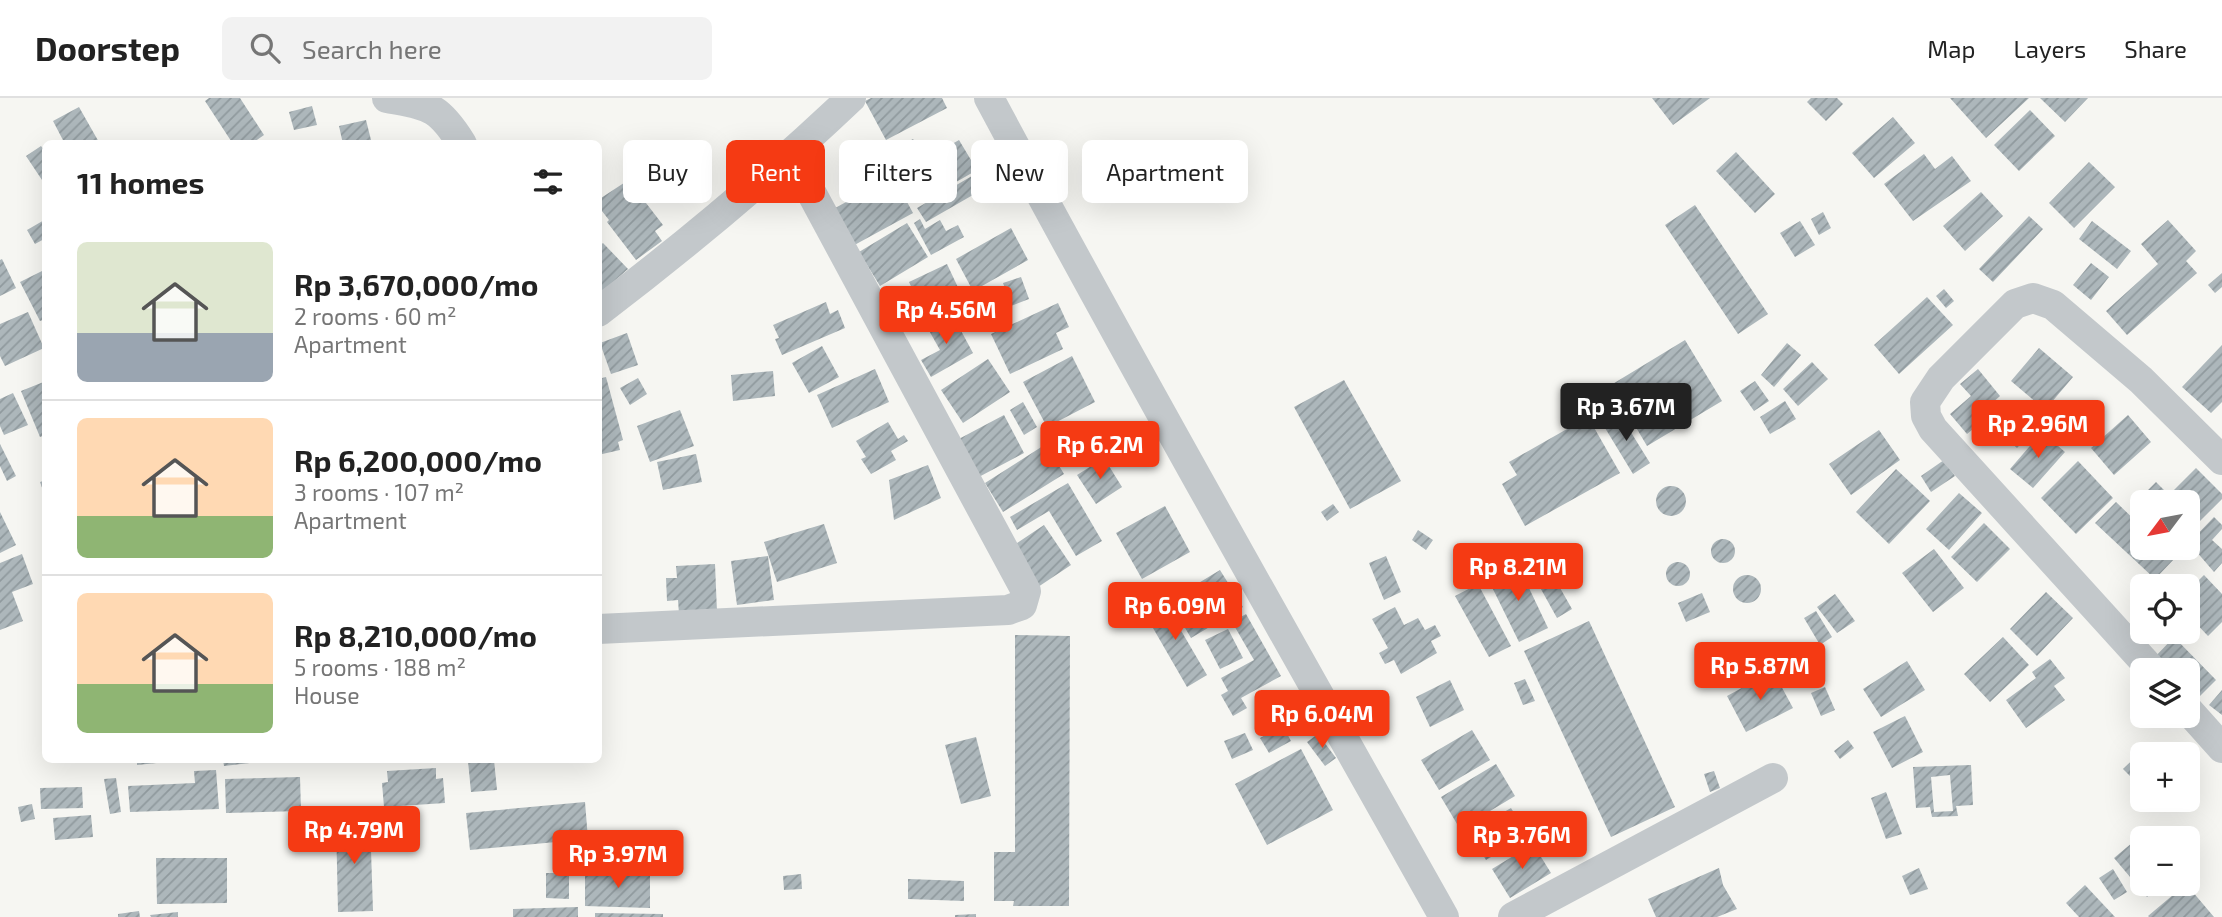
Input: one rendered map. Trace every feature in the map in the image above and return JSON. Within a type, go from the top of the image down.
[{"type":"street","points":[[387,98],[429,106],[443,117],[459,140]]},
{"type":"street","points":[[807,140],[851,98]]},
{"type":"street","points":[[989,98],[1159,411],[1444,917]]},
{"type":"street","points":[[602,309],[662,264],[734,203]]},
{"type":"street","points":[[602,629],[1009,610],[1022,605],[1026,591],[817,203]]},
{"type":"street","points":[[2141,658],[1933,429],[1926,416],[1925,402],[1941,378],[2015,304],[2032,299],[2053,305],[2073,321],[2141,380],[2222,460]]},
{"type":"street","points":[[2200,723],[2222,748]]},
{"type":"street","points":[[1513,917],[1773,779]]},
{"type":"building","points":[[209,98],[240,98],[264,135],[257,140],[230,140],[205,101]]},
{"type":"building","points":[[871,98],[942,98],[947,108],[886,140],[865,101]]},
{"type":"building","points":[[1652,98],[1710,98],[1673,125]]},
{"type":"building","points":[[1811,98],[1837,98],[1843,104],[1826,121],[1807,102]]},
{"type":"building","points":[[1950,98],[2029,98],[1986,138]]},
{"type":"building","points":[[2040,98],[2088,98],[2065,122]]},
{"type":"building","points":[[312,106],[317,125],[294,130],[289,112]]},
{"type":"building","points":[[79,107],[98,140],[63,140],[53,121]]},
{"type":"building","points":[[2030,110],[2055,136],[2019,171],[1994,145]]},
{"type":"building","points":[[1893,117],[1915,143],[1874,178],[1852,153]]},
{"type":"building","points":[[366,120],[371,140],[342,140],[339,126]]},
{"type":"building","points":[[959,140],[971,160],[971,173],[957,182]]},
{"type":"building","points":[[42,147],[42,180],[26,156]]},
{"type":"building","points":[[1736,152],[1775,194],[1755,213],[1716,171]]},
{"type":"building","points":[[1924,154],[1935,169],[1952,156],[1971,181],[1913,221],[1884,184]]},
{"type":"building","points":[[2089,162],[2115,187],[2074,228],[2049,203]]},
{"type":"building","points":[[971,176],[971,196],[926,222],[917,208],[926,203],[957,203],[957,185]]},
{"type":"building","points":[[623,184],[623,203],[646,203],[663,225],[655,231],[662,241],[636,260],[607,222],[609,220],[602,211],[602,197]]},
{"type":"building","points":[[1981,192],[2003,216],[1965,251],[1943,226]]},
{"type":"building","points":[[844,203],[908,203],[913,213],[849,248],[828,212]]},
{"type":"building","points":[[1695,205],[1768,314],[1738,334],[1665,225]]},
{"type":"building","points":[[1823,212],[1831,228],[1819,235],[1811,219]]},
{"type":"building","points":[[2029,216],[2043,229],[1993,282],[1979,269]]},
{"type":"building","points":[[920,219],[925,229],[940,220],[946,231],[958,225],[964,237],[931,255],[914,223]]},
{"type":"building","points":[[2168,220],[2196,251],[2186,261],[2197,273],[2127,335],[2106,311],[2158,264],[2141,244]]},
{"type":"building","points":[[42,221],[42,240],[35,244],[27,230]]},
{"type":"building","points":[[1800,221],[1815,245],[1795,257],[1780,233]]},
{"type":"building","points":[[2092,221],[2131,251],[2117,269],[2079,239]]},
{"type":"building","points":[[907,223],[928,257],[880,286],[859,252]]},
{"type":"building","points":[[1011,228],[1028,260],[973,291],[956,259]]},
{"type":"building","points":[[602,244],[628,269],[602,292]]},
{"type":"building","points":[[2,259],[16,288],[0,296],[0,260]]},
{"type":"building","points":[[2091,263],[2109,277],[2091,300],[2073,285]]},
{"type":"building","points":[[947,264],[962,296],[924,314],[909,282]]},
{"type":"building","points":[[42,271],[42,320],[40,321],[20,282]]},
{"type":"building","points":[[2222,273],[2222,287],[2215,293],[2208,285]]},
{"type":"building","points":[[1021,277],[1029,299],[1011,306],[1003,283]]},
{"type":"building","points":[[1944,289],[1954,301],[1946,308],[1936,296]]},
{"type":"building","points":[[1927,297],[1953,325],[1899,374],[1874,345]]},
{"type":"building","points":[[826,302],[830,314],[838,310],[845,328],[782,355],[775,339],[779,338],[773,325]]},
{"type":"building","points":[[1058,303],[1069,327],[1056,333],[1063,349],[1010,374],[991,334]]},
{"type":"building","points":[[28,312],[42,349],[5,366],[0,356],[0,324]]},
{"type":"building","points":[[952,314],[973,353],[931,377],[921,360],[940,350],[927,327]]},
{"type":"building","points":[[627,333],[638,365],[611,374],[602,342]]},
{"type":"building","points":[[1685,340],[1722,401],[1647,446],[1611,385]]},
{"type":"building","points":[[1787,343],[1801,355],[1774,387],[1761,375]]},
{"type":"building","points":[[2222,345],[2222,402],[2211,413],[2182,387]]},
{"type":"building","points":[[822,346],[839,377],[809,393],[792,363]]},
{"type":"building","points":[[2039,348],[2073,377],[2045,410],[2011,381]]},
{"type":"building","points":[[1072,356],[1095,402],[1047,427],[1023,382]]},
{"type":"building","points":[[988,359],[1010,392],[963,423],[941,390]]},
{"type":"building","points":[[1812,362],[1828,379],[1798,406],[1783,389]]},
{"type":"building","points":[[875,369],[889,402],[832,428],[817,395]]},
{"type":"building","points":[[1978,369],[2000,396],[1991,404],[1997,409],[1967,434],[1950,414],[1971,396],[1960,384]]},
{"type":"building","points":[[773,371],[775,396],[733,401],[731,375]]},
{"type":"building","points":[[606,377],[623,440],[618,442],[620,450],[602,454],[602,378]]},
{"type":"building","points":[[638,378],[647,394],[630,405],[620,388]]},
{"type":"building","points":[[1344,380],[1401,481],[1350,509],[1294,407]]},
{"type":"building","points":[[1755,381],[1769,401],[1754,411],[1740,391]]},
{"type":"building","points":[[42,383],[42,436],[40,437],[21,391]]},
{"type":"building","points":[[13,393],[28,425],[4,435],[0,426],[0,399]]},
{"type":"building","points":[[1785,401],[1796,419],[1770,434],[1760,417]]},
{"type":"building","points":[[1023,402],[1037,427],[1024,435],[1010,410]]},
{"type":"building","points":[[2009,408],[2033,431],[2017,448],[1993,426]]},
{"type":"building","points":[[680,410],[694,446],[650,462],[637,426]]},
{"type":"building","points":[[1619,413],[1650,463],[1633,474],[1602,423]]},
{"type":"building","points":[[1004,415],[1024,453],[975,479],[955,441]]},
{"type":"building","points":[[2128,415],[2151,442],[2114,475],[2091,448]]},
{"type":"building","points":[[1588,417],[1620,473],[1525,526],[1502,484],[1517,475],[1509,462]]},
{"type":"building","points":[[888,422],[898,439],[904,435],[908,441],[891,451],[896,460],[871,474],[861,459],[866,457],[856,441]]},
{"type":"building","points":[[1073,428],[1081,443],[1092,436],[1100,449],[1070,467],[1054,440]]},
{"type":"building","points":[[1879,430],[1900,460],[1851,495],[1829,464]]},
{"type":"building","points":[[2042,432],[2065,452],[2033,488],[2010,469]]},
{"type":"building","points":[[0,444],[16,476],[7,481],[0,466]]},
{"type":"building","points":[[1046,444],[1064,474],[1003,512],[985,483]]},
{"type":"building","points":[[696,454],[702,482],[663,490],[657,462]]},
{"type":"building","points":[[1104,458],[1122,487],[1096,504],[1077,475]]},
{"type":"building","points":[[1944,460],[1955,476],[1931,492],[1921,476]]},
{"type":"building","points":[[2078,461],[2113,498],[2076,534],[2041,498]]},
{"type":"building","points":[[928,465],[941,498],[894,520],[889,480]]},
{"type":"building","points":[[2196,468],[2222,494],[2222,499],[2200,521],[2200,490],[2174,490]]},
{"type":"building","points":[[1896,469],[1930,501],[1889,544],[1856,512]]},
{"type":"building","points":[[2156,482],[2164,490],[2148,490]]},
{"type":"building","points":[[1068,483],[1102,541],[1076,556],[1049,511],[1017,530],[1010,517]]},
{"type":"building","points":[[1671,486],[1682,490],[1686,501],[1682,512],[1671,516],[1660,512],[1656,501],[1660,490]]},
{"type":"building","points":[[1959,493],[1982,513],[1949,550],[1926,529]]},
{"type":"building","points":[[2116,502],[2130,515],[2130,556],[2095,523]]},
{"type":"building","points":[[1333,504],[1339,512],[1327,521],[1321,512]]},
{"type":"building","points":[[1165,506],[1190,552],[1142,579],[1116,533]]},
{"type":"building","points":[[0,512],[16,545],[0,553]]},
{"type":"building","points":[[2214,517],[2222,525],[2222,529],[2212,540],[2222,549],[2222,563],[2214,572],[2200,556],[2200,532]]},
{"type":"building","points":[[1984,523],[2010,549],[1977,582],[1951,557]]},
{"type":"building","points":[[824,524],[837,563],[777,582],[764,542]]},
{"type":"building","points":[[1044,525],[1071,565],[1038,587],[1011,547]]},
{"type":"building","points":[[1418,530],[1433,540],[1426,550],[1412,540]]},
{"type":"building","points":[[1723,539],[1734,546],[1735,551],[1728,562],[1723,563],[1712,556],[1711,551],[1718,540]]},
{"type":"building","points":[[1934,549],[1964,588],[1933,612],[1902,573]]},
{"type":"building","points":[[22,554],[33,584],[12,592],[23,621],[0,630],[0,563]]},
{"type":"building","points":[[768,556],[774,600],[737,605],[731,561]]},
{"type":"building","points":[[1386,556],[1401,592],[1384,600],[1369,563]]},
{"type":"building","points":[[1542,556],[1572,609],[1557,618],[1527,564]]},
{"type":"building","points":[[2135,560],[2173,560],[2160,574],[2150,574]]},
{"type":"building","points":[[1678,562],[1687,565],[1690,574],[1687,583],[1678,586],[1669,583],[1666,574],[1669,565]]},
{"type":"building","points":[[715,564],[717,612],[679,614],[678,600],[667,601],[666,578],[677,578],[676,566]]},
{"type":"building","points":[[1518,565],[1548,628],[1519,642],[1488,579]]},
{"type":"building","points":[[1220,570],[1243,607],[1191,638],[1169,601]]},
{"type":"building","points":[[1747,575],[1757,579],[1761,589],[1757,599],[1747,603],[1737,599],[1733,589],[1737,579]]},
{"type":"building","points":[[2204,575],[2222,594],[2222,622],[2208,636],[2200,628],[2200,579]]},
{"type":"building","points":[[1478,584],[1511,646],[1489,657],[1455,596]]},
{"type":"building","points":[[2046,592],[2073,618],[2037,656],[2010,629]]},
{"type":"building","points":[[1702,593],[1710,612],[1686,622],[1678,603]]},
{"type":"building","points":[[1835,594],[1855,621],[1837,633],[1817,607]]},
{"type":"building","points":[[1162,598],[1207,675],[1187,687],[1142,609]]},
{"type":"building","points":[[1395,607],[1404,625],[1418,618],[1425,630],[1435,625],[1441,636],[1431,641],[1437,653],[1401,674],[1394,660],[1385,664],[1379,653],[1388,648],[1372,619]]},
{"type":"building","points":[[1816,611],[1832,637],[1820,645],[1804,618]]},
{"type":"building","points":[[1246,614],[1281,676],[1241,698],[1247,708],[1233,716],[1221,695],[1228,691],[1221,678],[1254,660],[1232,622]]},
{"type":"building","points":[[1589,621],[1675,807],[1611,837],[1524,651]]},
{"type":"building","points":[[1228,629],[1243,658],[1220,669],[1205,640]]},
{"type":"building","points":[[1015,635],[1070,636],[1069,906],[1013,906],[1014,901],[994,901],[994,852],[1015,852]]},
{"type":"building","points":[[2003,637],[2029,665],[1990,702],[1964,674]]},
{"type":"building","points":[[2167,644],[2181,644],[2195,658],[2154,658]]},
{"type":"building","points":[[1806,652],[1818,671],[1800,683],[1787,664]]},
{"type":"building","points":[[2050,659],[2065,678],[2054,686],[2065,700],[2026,728],[2006,700],[2036,678],[2032,672]]},
{"type":"building","points":[[1907,661],[1925,690],[1881,717],[1863,689]]},
{"type":"building","points":[[2200,664],[2216,680],[2200,696]]},
{"type":"building","points":[[1773,671],[1793,708],[1746,732],[1727,696]]},
{"type":"building","points":[[1525,679],[1535,701],[1523,705],[1514,683]]},
{"type":"building","points":[[1450,680],[1464,710],[1430,727],[1416,697]]},
{"type":"building","points":[[1825,687],[1835,710],[1821,716],[1811,693]]},
{"type":"building","points":[[2222,690],[2222,715],[2209,705]]},
{"type":"building","points":[[1905,716],[1923,752],[1892,768],[1873,732]]},
{"type":"building","points":[[1283,726],[1291,741],[1269,753],[1260,738]]},
{"type":"building","points":[[1472,730],[1490,760],[1439,790],[1421,760]]},
{"type":"building","points":[[1245,733],[1253,750],[1232,759],[1224,741]]},
{"type":"building","points":[[1318,734],[1336,758],[1325,766],[1307,742]]},
{"type":"building","points":[[976,737],[991,796],[961,804],[945,745]]},
{"type":"building","points":[[1848,740],[1854,748],[1840,759],[1834,751]]},
{"type":"building","points":[[1301,749],[1333,810],[1267,845],[1235,784]]},
{"type":"building","points":[[2130,762],[2130,776],[2123,769]]},
{"type":"building","points":[[224,763],[249,763],[224,766]]},
{"type":"building","points":[[468,763],[494,763],[497,790],[471,792]]},
{"type":"building","points":[[1496,764],[1515,796],[1460,829],[1441,797]]},
{"type":"building","points":[[1971,765],[1973,805],[1956,806],[1958,816],[1932,817],[1930,807],[1916,808],[1913,767]],"holes":[[[1950,775],[1953,811],[1934,812],[1931,777]]]},
{"type":"building","points":[[436,768],[436,779],[443,778],[445,803],[384,807],[382,783],[388,782],[387,771]]},
{"type":"building","points":[[216,770],[219,809],[130,812],[128,786],[195,783],[194,771]]},
{"type":"building","points":[[1714,771],[1720,788],[1710,792],[1704,774]]},
{"type":"building","points":[[300,777],[301,811],[226,813],[225,779]]},
{"type":"building","points":[[116,778],[121,812],[110,814],[104,779]]},
{"type":"building","points":[[82,787],[83,808],[41,809],[40,788]]},
{"type":"building","points":[[1886,792],[1902,834],[1886,839],[1871,798]]},
{"type":"building","points":[[585,802],[588,839],[470,850],[466,813]]},
{"type":"building","points":[[32,804],[35,819],[21,822],[18,807]]},
{"type":"building","points":[[1511,808],[1527,836],[1486,860],[1469,832]]},
{"type":"building","points":[[91,815],[93,837],[55,840],[53,818]]},
{"type":"building","points":[[370,819],[373,911],[338,912],[336,820]]},
{"type":"building","points":[[1533,844],[1551,873],[1510,898],[1492,869]]},
{"type":"building","points":[[2130,845],[2130,877],[2114,858]]},
{"type":"building","points":[[156,858],[227,858],[227,903],[157,904]]},
{"type":"building","points":[[1719,868],[1723,885],[1737,909],[1717,917],[1656,917],[1648,899]]},
{"type":"building","points":[[1919,868],[1928,889],[1910,895],[1902,876]]},
{"type":"building","points":[[2113,869],[2127,892],[2114,900],[2099,878]]},
{"type":"building","points":[[585,872],[650,873],[650,908],[585,906]]},
{"type":"building","points":[[546,873],[569,873],[569,899],[546,898]]},
{"type":"building","points":[[801,874],[802,889],[784,890],[783,876]]},
{"type":"building","points":[[908,879],[964,881],[964,901],[908,899]]},
{"type":"building","points":[[2085,885],[2115,917],[2079,917],[2066,903]]},
{"type":"building","points":[[2172,896],[2196,896],[2214,917],[2149,917]]},
{"type":"building","points":[[578,907],[578,917],[513,917],[513,909]]},
{"type":"building","points":[[139,911],[140,917],[118,917],[118,914]]},
{"type":"building","points":[[178,912],[178,917],[150,915]]},
{"type":"building","points":[[595,913],[663,914],[663,917],[595,917]]},
{"type":"building","points":[[976,914],[976,917],[955,917],[955,915]]}]
